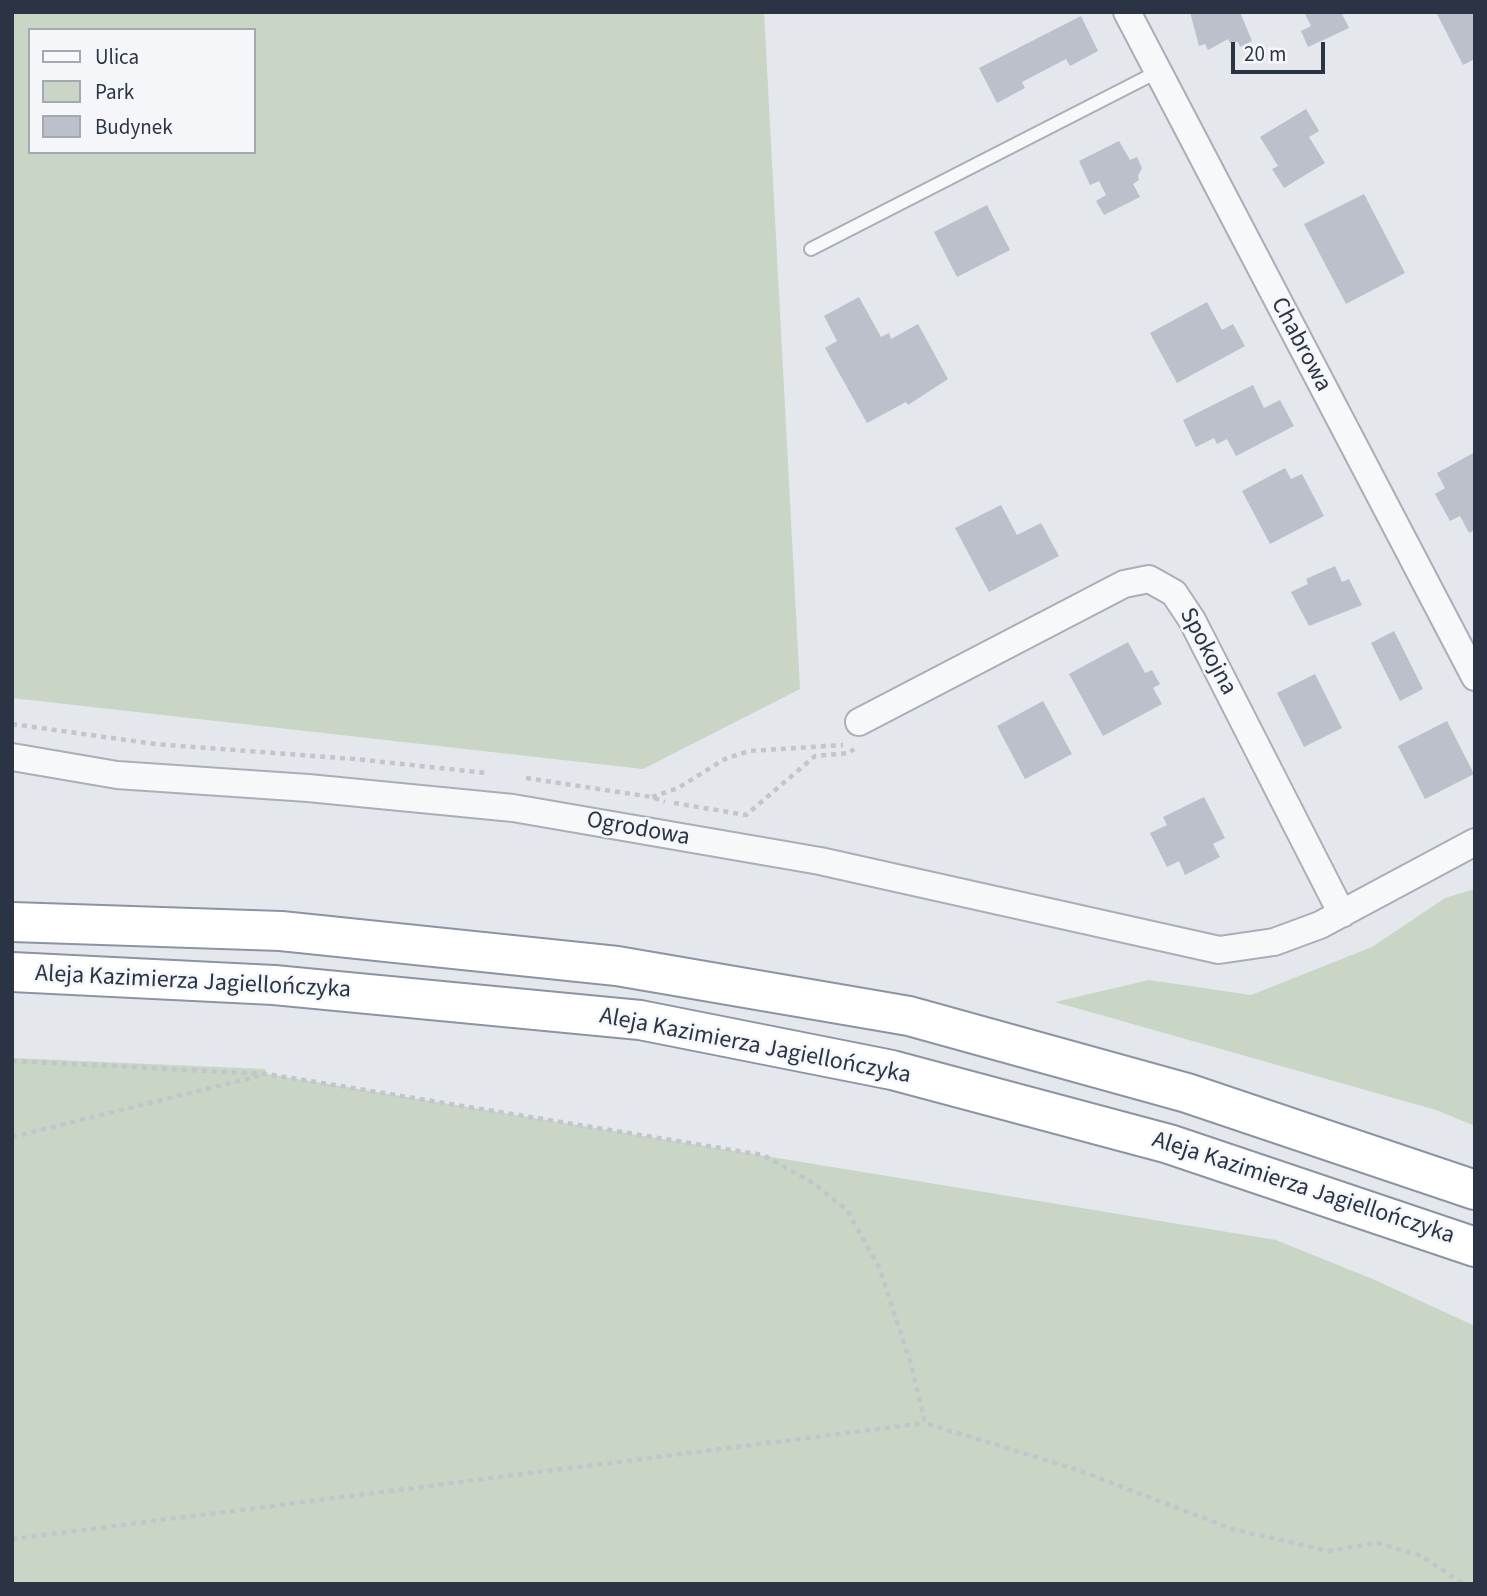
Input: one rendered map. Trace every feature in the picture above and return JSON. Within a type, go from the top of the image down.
[{"type":"highway","points":[[12,922],[295,932],[617,966],[909,1016],[1187,1093],[1475,1190]]},
{"type":"highway","name":"Aleja Kazimierza Jagiellończyka","points":[[12,972],[274,985],[640,1020],[892,1070],[1169,1144],[1475,1247]]},
{"type":"street","name":"Chabrowa","points":[[1127,12],[1475,677]]},
{"type":"street","name":"Spokojna","points":[[857,733],[1124,584],[1149,579],[1174,593],[1192,620],[1342,914]]},
{"type":"street","name":"Ogrodowa","points":[[12,757],[117,775],[308,788],[513,808],[820,860],[1205,948],[1256,946],[1298,935],[1342,914]]},
{"type":"street","points":[[1342,914],[1475,842]]},
{"type":"lane","points":[[811,249],[1157,72]]},
{"type":"path","points":[[849,753],[816,756],[746,816],[652,797],[678,788],[725,759],[749,751],[857,733]]},
{"type":"path","points":[[12,1062],[267,1074],[763,1155],[813,1183],[847,1210],[879,1267],[911,1364],[925,1423]]},
{"type":"path","points":[[12,1137],[267,1074]]},
{"type":"path","points":[[12,1539],[925,1423],[1078,1470],[1232,1529],[1328,1552],[1377,1543],[1422,1556],[1463,1584]]},
{"type":"green space","points":[[12,12],[764,12],[800,689],[643,769],[12,698]]},
{"type":"green space","points":[[1475,889],[1475,1126],[1436,1110],[1055,1002],[1149,980],[1251,995],[1372,947],[1445,898]]},
{"type":"green space","points":[[12,1058],[265,1069],[267,1074],[1276,1240],[1375,1280],[1475,1326],[1475,1584],[12,1584]]},
{"type":"building","points":[[1190,12],[1240,12],[1252,41],[1240,47],[1238,42],[1230,43],[1228,39],[1208,50],[1205,44],[1199,46]]},
{"type":"building","points":[[1341,12],[1349,28],[1308,47],[1301,31],[1311,26],[1305,14]]},
{"type":"building","points":[[1436,12],[1475,12],[1475,59],[1463,65]]},
{"type":"building","points":[[1081,16],[1098,51],[1070,66],[1066,59],[1022,82],[1025,88],[997,103],[979,68]]},
{"type":"building","points":[[1306,109],[1319,131],[1309,137],[1325,163],[1284,188],[1272,169],[1278,166],[1260,137]]},
{"type":"building","points":[[1119,141],[1130,160],[1137,157],[1142,168],[1139,180],[1133,184],[1140,197],[1104,215],[1096,201],[1106,195],[1099,181],[1090,185],[1079,161]]},
{"type":"building","points":[[1364,194],[1405,273],[1346,304],[1304,224]]},
{"type":"building","points":[[987,205],[1010,250],[957,277],[934,232]]},
{"type":"building","points":[[859,297],[881,337],[889,333],[891,339],[918,324],[948,379],[908,405],[906,402],[867,423],[825,348],[837,341],[824,316]]},
{"type":"building","points":[[1207,302],[1222,330],[1233,324],[1245,346],[1177,383],[1150,333]]},
{"type":"building","points":[[1253,385],[1264,408],[1280,400],[1294,426],[1236,456],[1227,439],[1217,444],[1214,438],[1196,447],[1183,420]]},
{"type":"building","points":[[1475,452],[1475,530],[1469,533],[1460,516],[1450,521],[1435,494],[1445,488],[1437,473]]},
{"type":"building","points":[[1285,468],[1291,479],[1302,474],[1324,516],[1270,544],[1242,491]]},
{"type":"building","points":[[1001,505],[1017,535],[1041,523],[1059,556],[989,592],[955,528]]},
{"type":"building","points":[[1335,566],[1342,582],[1349,579],[1362,605],[1309,626],[1291,592],[1308,584],[1306,579]]},
{"type":"building","points":[[1394,631],[1423,689],[1400,701],[1371,643]]},
{"type":"building","points":[[1128,642],[1145,673],[1152,670],[1160,684],[1153,688],[1162,704],[1103,736],[1069,674]]},
{"type":"building","points":[[1315,674],[1342,728],[1304,747],[1277,693]]},
{"type":"building","points":[[1043,701],[1072,754],[1025,779],[997,726]]},
{"type":"building","points":[[1447,721],[1474,774],[1425,799],[1398,746]]},
{"type":"building","points":[[1204,797],[1225,838],[1213,844],[1220,857],[1185,875],[1179,861],[1167,867],[1150,833],[1167,825],[1163,817]]}]
